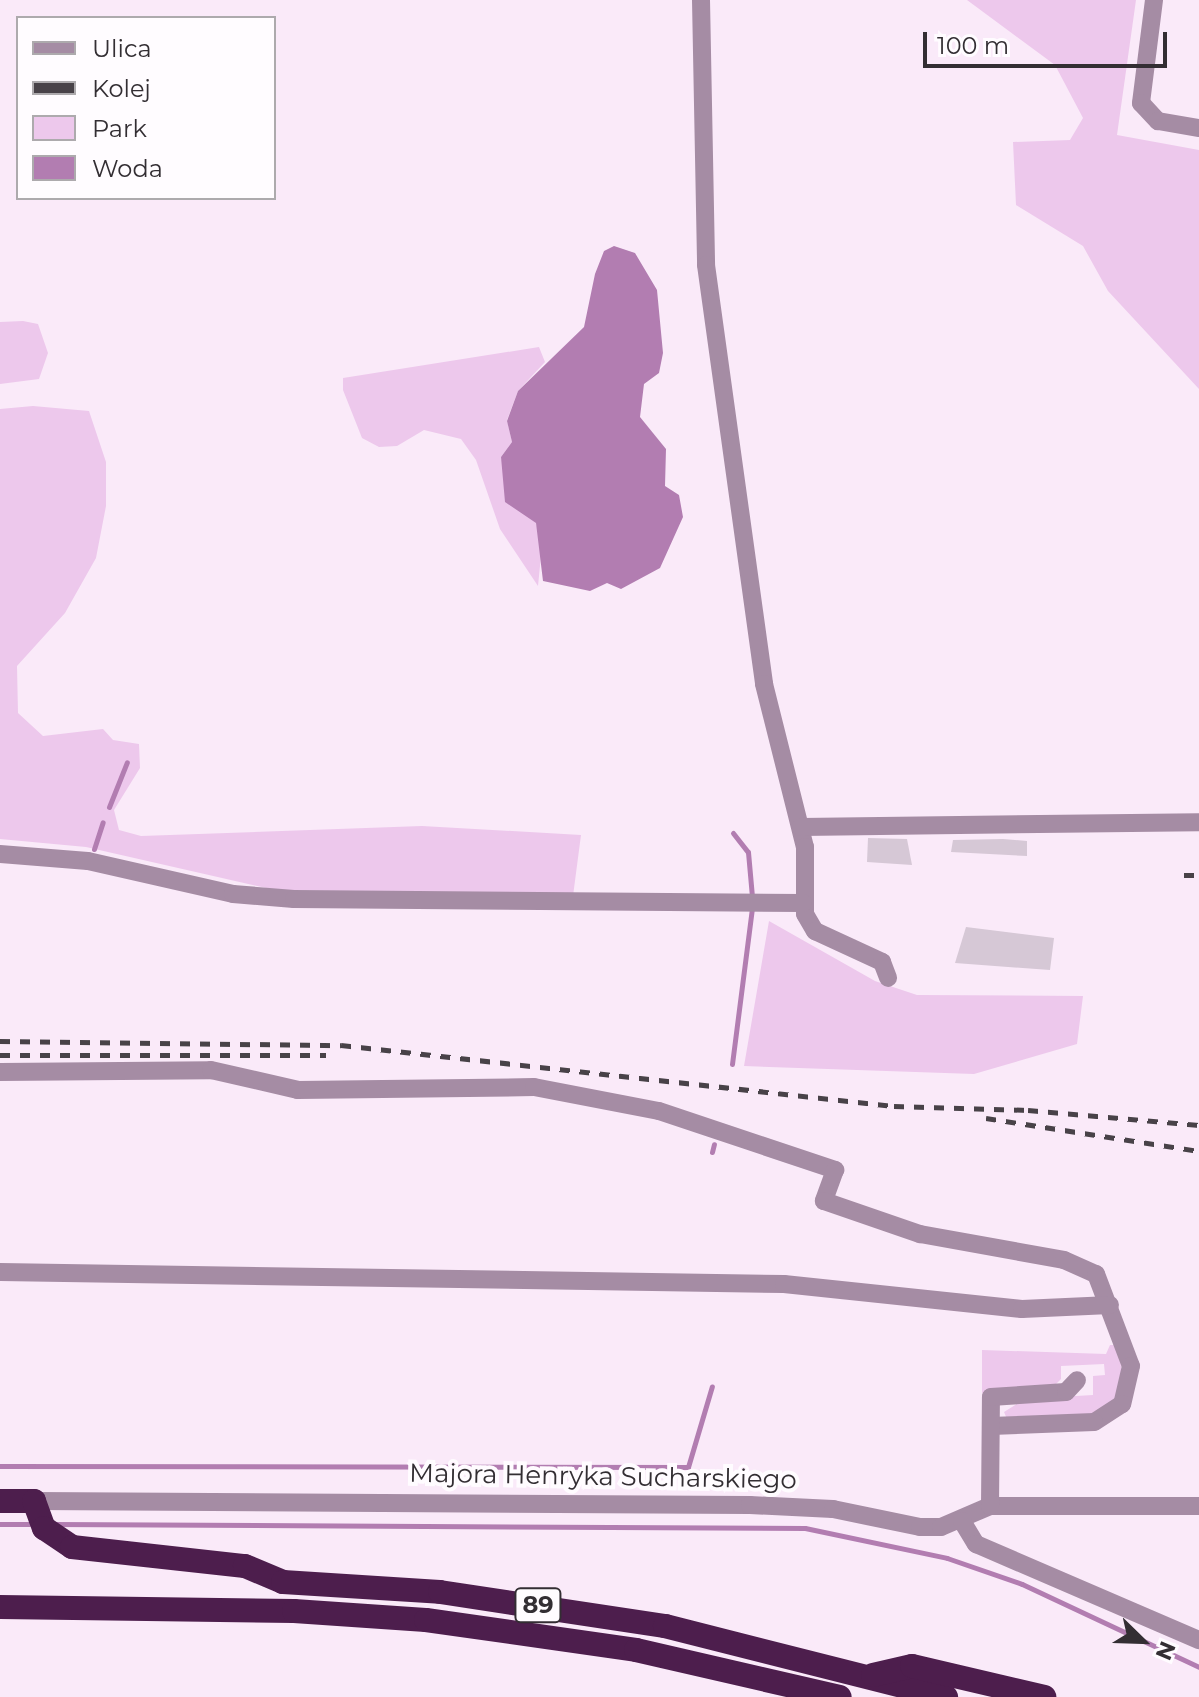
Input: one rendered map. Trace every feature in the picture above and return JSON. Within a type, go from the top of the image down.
[{"type":"highway","name":"Majora Henryka Sucharskiego","points":[[0,1501],[34,1501]]},
{"type":"highway","name":"89","points":[[34,1501],[44,1528],[72,1547],[245,1566],[283,1582],[560,1608],[871,1675],[912,1666],[1044,1697]]},
{"type":"highway","name":"89","points":[[0,1607],[294,1611],[426,1620],[636,1650],[840,1697]]},
{"type":"highway","points":[[871,1675],[946,1697]]},
{"type":"street","points":[[701,0],[706,265],[764,684],[801,827],[803,903],[815,931],[872,955],[888,978]]},
{"type":"street","points":[[1154,0],[1141,103],[1158,121],[1199,128]]},
{"type":"street","points":[[801,827],[1199,822]]},
{"type":"street","points":[[0,854],[88,861],[262,897],[803,903]]},
{"type":"street","points":[[0,1072],[211,1070],[281,1089],[502,1084],[611,1099],[835,1170],[824,1201],[948,1241],[1079,1264],[1096,1274],[1110,1305],[1132,1380],[1115,1413],[1094,1422],[991,1426]]},
{"type":"street","points":[[0,1272],[784,1284],[1022,1309],[1110,1305]]},
{"type":"street","points":[[990,1506],[991,1397],[1066,1392],[1077,1380]]},
{"type":"street","name":"Majora Henryka Sucharskiego","points":[[34,1501],[750,1505],[833,1509],[920,1527],[962,1521],[990,1506],[1199,1506]]},
{"type":"street","points":[[962,1521],[976,1544],[1199,1640]]},
{"type":"green space","points":[[967,0],[1136,0],[1117,135],[1199,150],[1199,389],[1108,291],[1083,246],[1016,205],[1013,142],[1070,140],[1083,118],[1055,65]]},
{"type":"green space","points":[[0,322],[38,324],[48,353],[39,379],[0,384]]},
{"type":"green space","points":[[539,347],[545,362],[518,391],[507,420],[512,442],[501,457],[508,484],[536,523],[542,546],[538,586],[500,529],[476,460],[461,439],[424,430],[397,446],[379,447],[362,438],[343,390],[343,378]]},
{"type":"green space","points":[[33,406],[89,411],[106,462],[106,506],[96,558],[65,613],[17,666],[18,713],[43,736],[103,729],[113,740],[139,744],[140,768],[114,810],[119,830],[141,836],[422,826],[581,835],[573,896],[275,890],[86,847],[0,839],[0,409]]},
{"type":"green space","points":[[769,921],[875,981],[917,995],[1083,996],[1077,1044],[974,1074],[744,1066]]},
{"type":"green space","points":[[1110,1345],[1119,1345],[1123,1389],[1102,1413],[1007,1419],[1004,1412],[1025,1399],[1093,1395],[1093,1376],[1105,1375],[1104,1364],[1061,1366],[1061,1379],[1051,1389],[982,1393],[982,1350],[1106,1354]]},
{"type":"water","points":[[614,246],[635,253],[657,290],[663,353],[659,373],[644,384],[640,417],[666,449],[665,486],[679,495],[683,517],[660,568],[621,589],[607,583],[590,591],[543,581],[536,523],[505,502],[501,457],[512,442],[507,421],[518,391],[584,327],[595,274],[604,251]]},
{"type":"building","points":[[868,838],[907,839],[912,865],[867,862]]},
{"type":"building","points":[[953,840],[1027,841],[1027,856],[951,852]]},
{"type":"building","points":[[966,927],[1054,938],[1050,970],[955,963]]},
{"type":"waterway","points":[[109,807],[127,762]]},
{"type":"waterway","points":[[94,849],[103,822]]},
{"type":"waterway","points":[[733,833],[748,852],[752,897]]},
{"type":"waterway","points":[[732,1064],[752,907]]},
{"type":"waterway","points":[[712,1152],[714,1144]]},
{"type":"waterway","points":[[0,1466],[688,1467],[712,1386]]},
{"type":"waterway","points":[[0,1524],[29,1524]]},
{"type":"waterway","points":[[53,1524],[805,1528],[947,1558],[1022,1584],[1199,1667]]},
{"type":"railway","points":[[1184,875],[1199,875]]},
{"type":"railway","points":[[0,1041],[341,1045],[894,1106],[1028,1110],[1199,1125]]},
{"type":"railway","points":[[0,1055],[326,1055]]},
{"type":"railway","points":[[986,1118],[1199,1151]]}]
